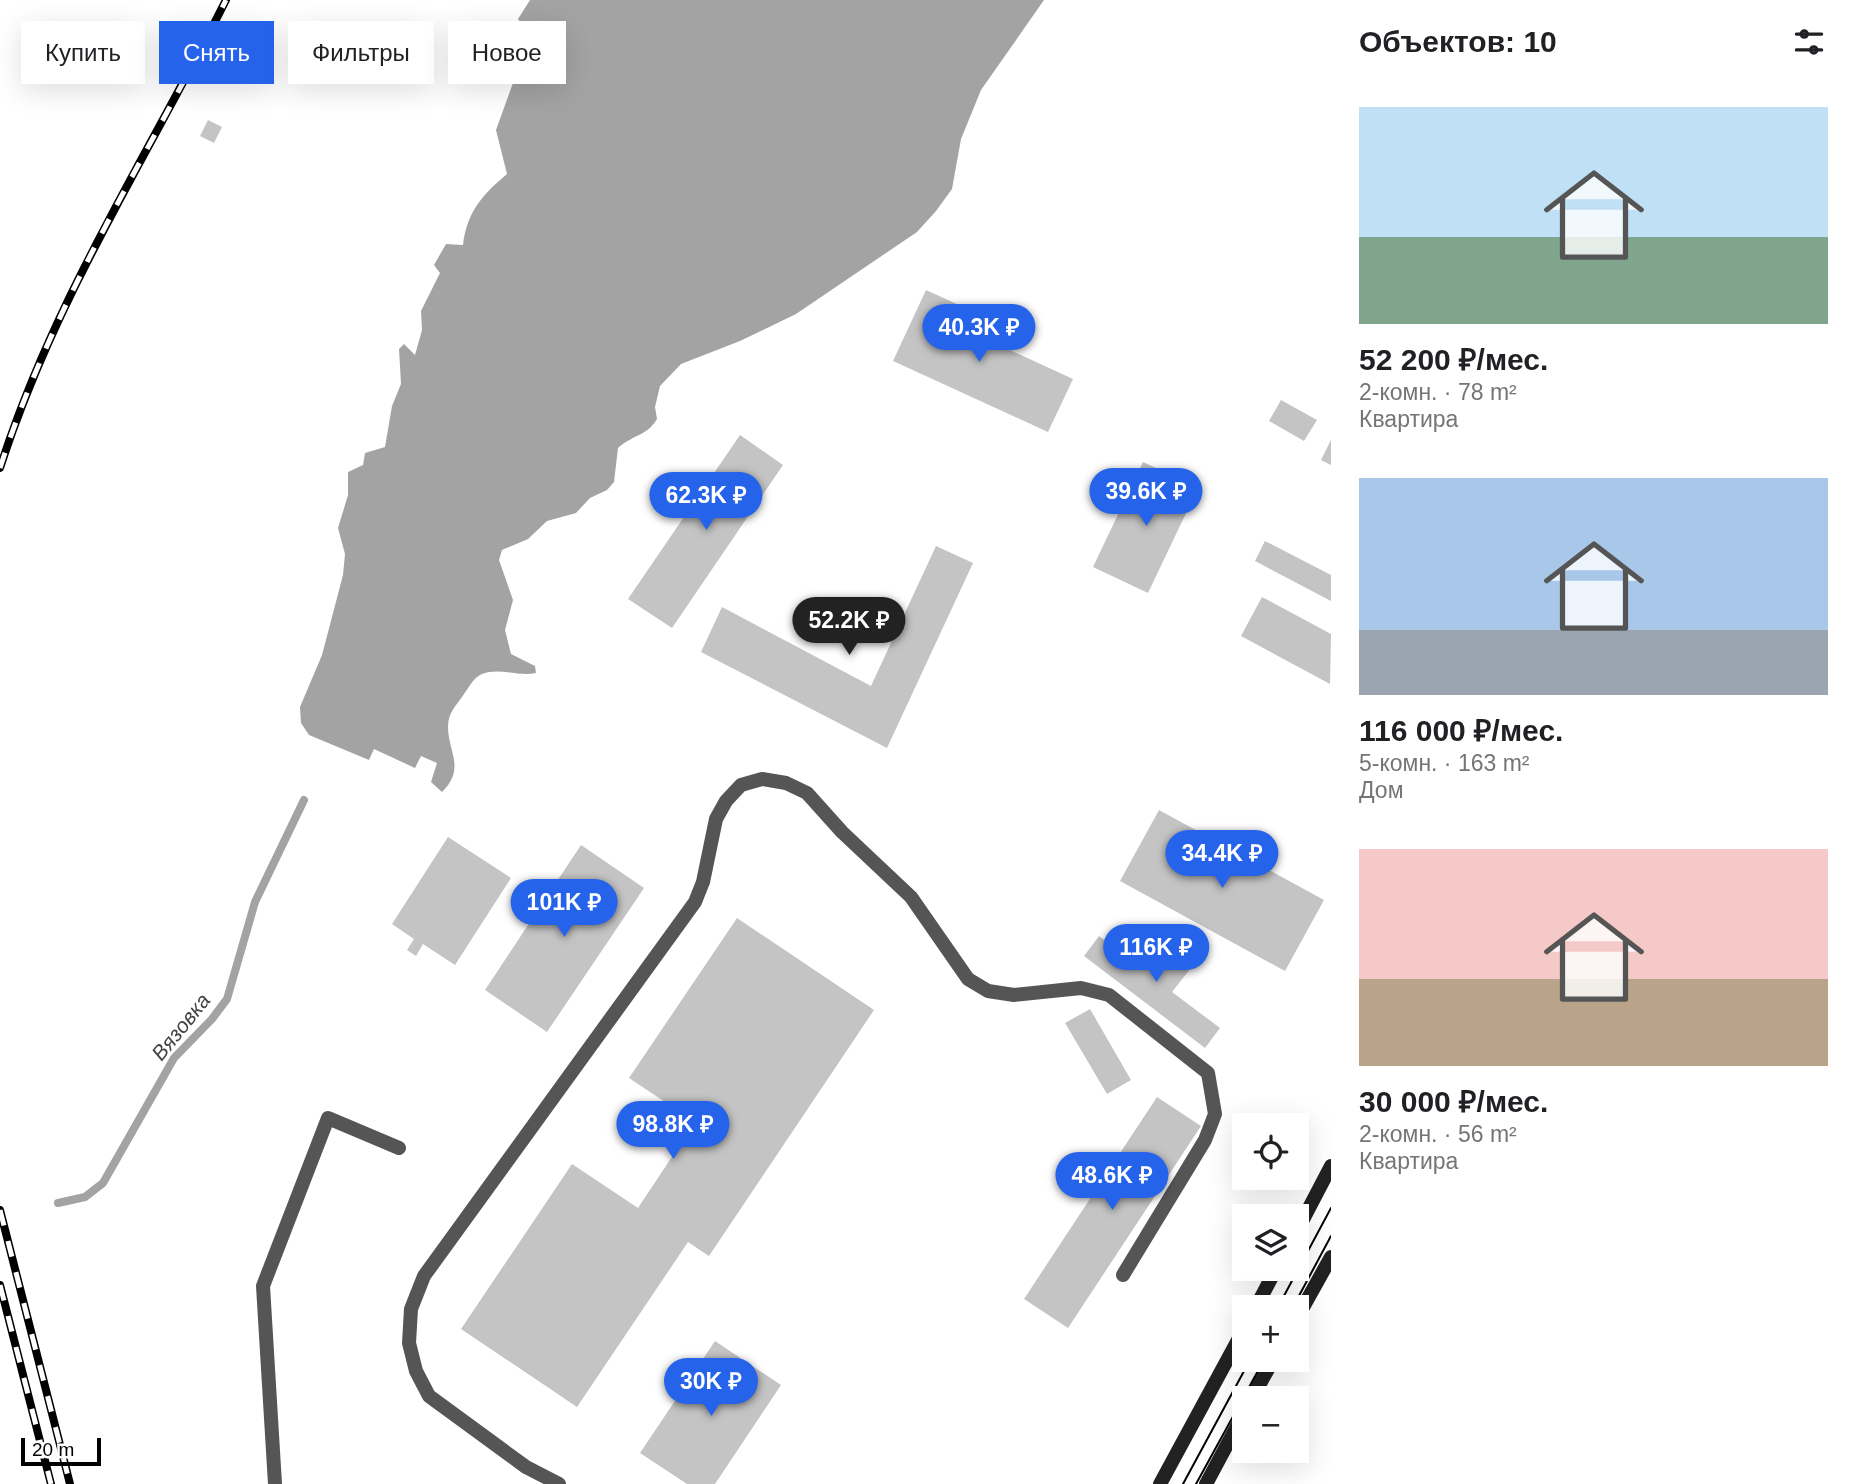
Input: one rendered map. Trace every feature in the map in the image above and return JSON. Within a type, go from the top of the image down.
[{"type":"main road","points":[[1309,1208],[1331,1166]]},
{"type":"main road","points":[[1309,1296],[1331,1257]]},
{"type":"main road","points":[[1160,1484],[1232,1351]]},
{"type":"main road","points":[[1206,1484],[1232,1435]]},
{"type":"lane","points":[[559,1484],[526,1467],[429,1396],[416,1371],[409,1343],[411,1309],[424,1276],[695,902],[703,882],[716,819],[741,785],[762,779],[786,783],[807,793],[842,832],[911,897],[968,979],[988,990],[1014,995],[1081,988],[1108,995],[1208,1073],[1215,1114],[1205,1140],[1124,1275]]},
{"type":"lane","points":[[275,1484],[263,1286],[328,1118],[399,1148]]},
{"type":"shaded area","points":[[530,0],[1044,0],[981,90],[961,139],[952,189],[917,232],[796,314],[740,341],[681,364],[660,386],[655,407],[657,419],[653,425],[618,448],[614,482],[607,490],[590,498],[576,513],[547,521],[528,539],[502,550],[499,560],[513,600],[505,630],[511,654],[535,666],[536,673],[489,672],[472,682],[450,717],[448,727],[454,768],[449,784],[442,792],[431,782],[437,763],[421,756],[415,768],[374,749],[369,760],[309,735],[301,723],[300,707],[322,655],[343,575],[345,554],[338,528],[348,495],[348,472],[363,465],[365,453],[385,447],[392,406],[401,384],[399,349],[404,344],[415,355],[422,330],[421,311],[440,273],[434,265],[446,244],[463,245],[468,223],[477,205],[507,174],[496,130],[513,84],[566,84],[566,21],[518,19]]},
{"type":"building","points":[[208,120],[222,127],[214,143],[200,136]]},
{"type":"building","points":[[926,290],[972,311],[964,329],[1073,379],[1048,432],[893,361]]},
{"type":"building","points":[[1281,400],[1317,420],[1304,441],[1269,421]]},
{"type":"building","points":[[740,435],[783,465],[672,628],[628,599]]},
{"type":"building","points":[[1331,440],[1331,465],[1321,460]]},
{"type":"building","points":[[1143,462],[1198,488],[1148,593],[1093,567]]},
{"type":"building","points":[[1265,541],[1331,575],[1331,601],[1255,561]]},
{"type":"building","points":[[936,546],[973,563],[887,748],[701,652],[722,607],[871,686]]},
{"type":"building","points":[[1262,597],[1331,634],[1330,684],[1241,636]]},
{"type":"building","points":[[1159,810],[1324,900],[1285,971],[1120,881]]},
{"type":"building","points":[[448,837],[511,878],[455,965],[423,944],[416,956],[407,950],[414,939],[392,924]]},
{"type":"building","points":[[581,845],[644,888],[547,1032],[485,990]]},
{"type":"building","points":[[737,918],[874,1010],[709,1256],[688,1242],[577,1407],[461,1329],[572,1164],[638,1208],[695,1122],[629,1078]]},
{"type":"building","points":[[1099,936],[1136,964],[1157,937],[1194,964],[1172,992],[1220,1028],[1205,1048],[1084,956]]},
{"type":"building","points":[[1090,1009],[1131,1080],[1107,1094],[1065,1023]]},
{"type":"building","points":[[1157,1097],[1201,1126],[1068,1328],[1024,1299]]},
{"type":"building","points":[[715,1341],[781,1385],[715,1484],[687,1484],[640,1453]]},
{"type":"waterway","name":"Вязовка","points":[[58,1203],[85,1197],[103,1183],[174,1058],[212,1019],[227,999],[255,902],[304,800]]},
{"type":"tram line","points":[[1284,1295],[1331,1208]]},
{"type":"tram line","points":[[1299,1295],[1331,1236]]},
{"type":"tram line","points":[[1183,1484],[1244,1372]]},
{"type":"tram line","points":[[1196,1484],[1257,1372]]},
{"type":"railway","points":[[0,468],[22,405],[75,286],[226,0]]},
{"type":"railway","points":[[0,1210],[70,1484]]},
{"type":"railway","points":[[0,1285],[51,1484]]}]
